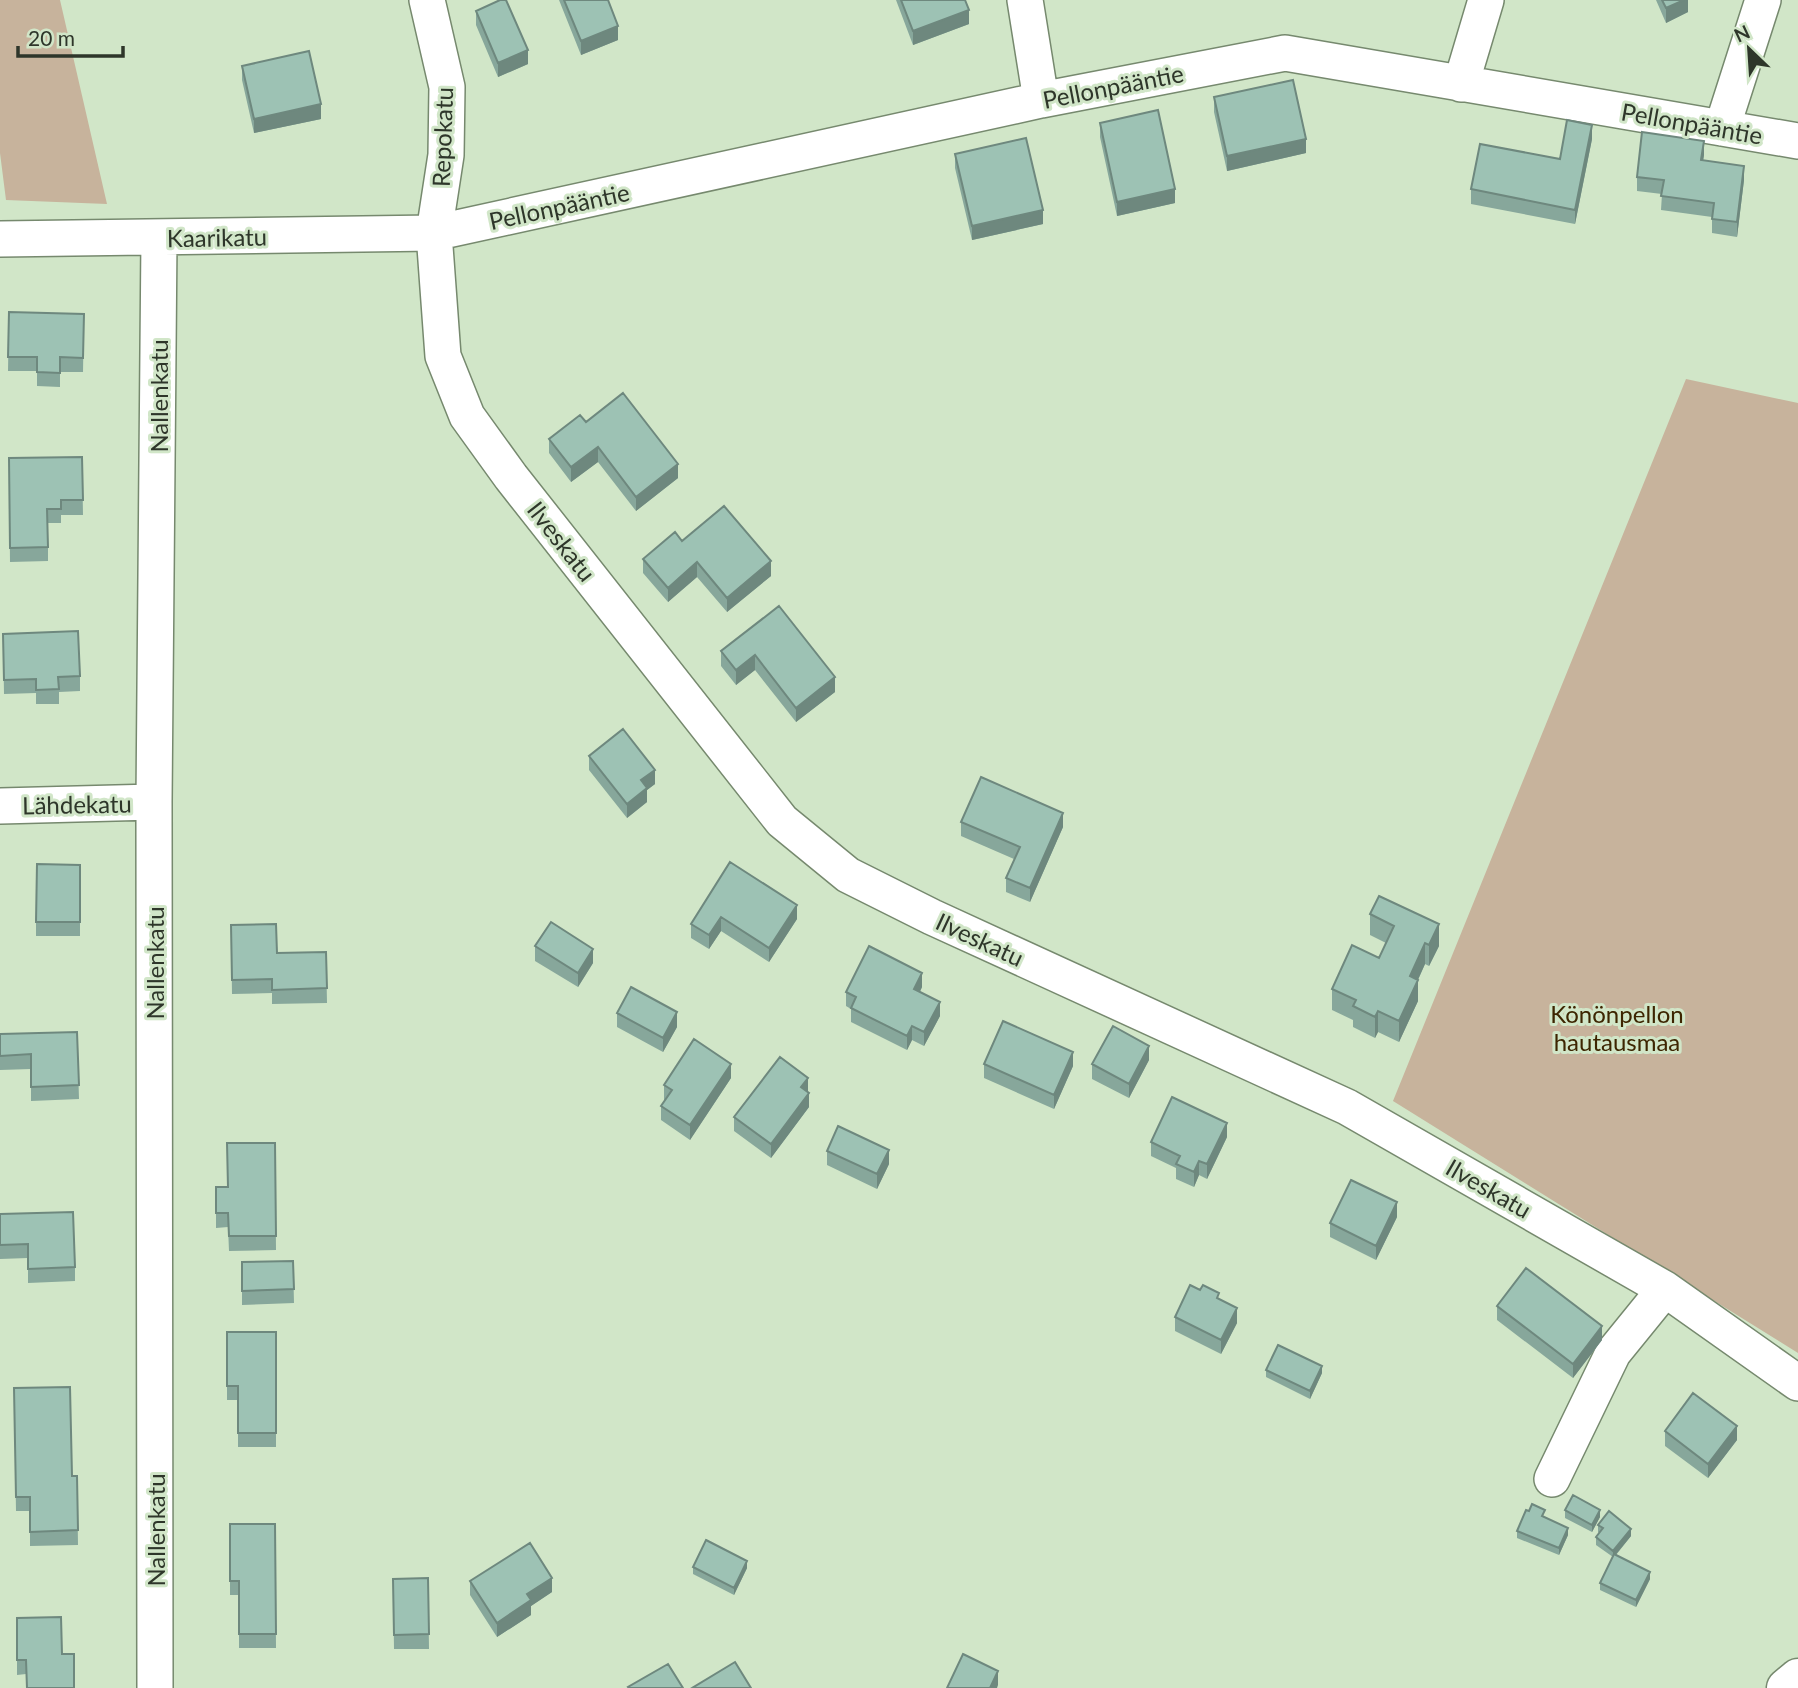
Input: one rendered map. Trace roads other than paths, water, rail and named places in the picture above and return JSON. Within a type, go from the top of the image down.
[{"type":"street","name":"Repokatu","points":[[427,0],[447,87],[446,155],[434,233]]},
{"type":"street","points":[[1025,0],[1041,100]]},
{"type":"street","points":[[1461,84],[1486,0]]},
{"type":"street","points":[[1722,128],[1763,0]]},
{"type":"street","name":"Pellonpääntie","points":[[434,233],[1041,100],[1285,53],[1798,141]]},
{"type":"street","name":"Kaarikatu","points":[[0,239],[434,233]]},
{"type":"street","name":"Ilveskatu","points":[[434,233],[443,356],[467,416],[511,477],[782,821],[848,874],[932,917],[1347,1107],[1665,1289],[1798,1383]]},
{"type":"street","name":"Nallenkatu","points":[[155,1688],[154,802],[159,238]]},
{"type":"street","name":"Lähdekatu","points":[[0,806],[154,802]]},
{"type":"street","points":[[1552,1479],[1613,1353],[1665,1289]]},
{"type":"street","points":[[1786,1688],[1798,1678]]},
{"type":"park label","name":"Könönpellon hautausmaa","points":[[1617,1027]]}]
